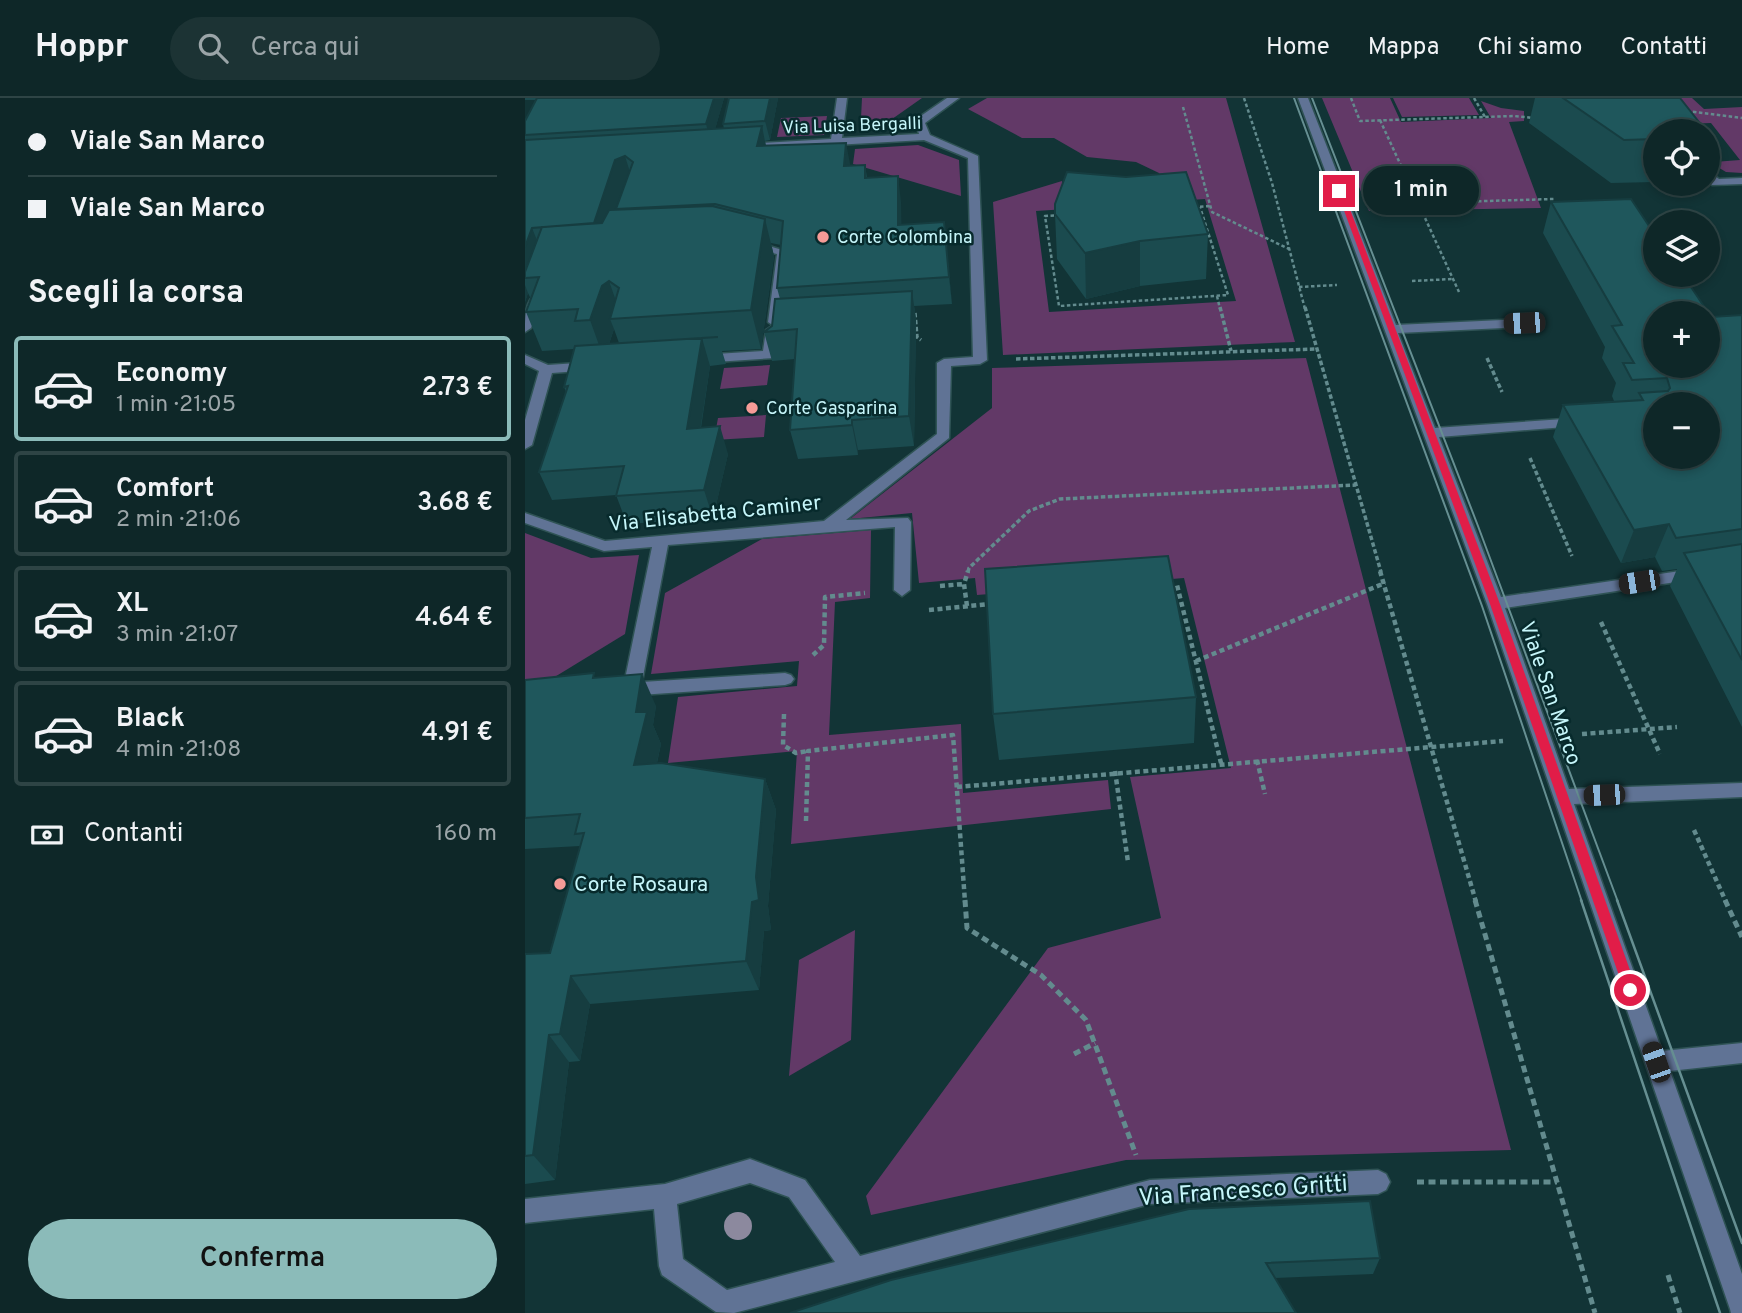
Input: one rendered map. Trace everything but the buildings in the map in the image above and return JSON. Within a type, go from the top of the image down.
[{"type":"street","points":[[836,142],[842,98]]},
{"type":"street","points":[[925,137],[919,122],[954,98]]},
{"type":"street","name":"Viale San Marco","points":[[1303,98],[1495,604],[1742,1309]]},
{"type":"street","name":"Via Luisa Bergalli","points":[[744,148],[925,137],[973,156],[980,360]]},
{"type":"street","points":[[1720,183],[1742,181]]},
{"type":"street","points":[[692,360],[769,355],[780,321],[783,252],[734,240]]},
{"type":"street","points":[[525,328],[541,282]]},
{"type":"street","points":[[1391,329],[1524,323]]},
{"type":"street","points":[[525,359],[546,369],[612,365]]},
{"type":"street","name":"Via Elisabetta Caminer","points":[[525,518],[604,546],[828,526],[944,435],[944,363],[980,360]]},
{"type":"street","points":[[525,445],[546,369]]},
{"type":"street","points":[[1431,433],[1600,421]]},
{"type":"street","points":[[828,526],[903,522],[902,590]]},
{"type":"street","points":[[632,689],[661,542]]},
{"type":"street","points":[[1495,604],[1742,567]]},
{"type":"street","points":[[605,691],[785,679]]},
{"type":"street","points":[[1563,797],[1742,790]]},
{"type":"street","points":[[1656,1062],[1742,1053]]},
{"type":"street","points":[[525,1211],[665,1196],[750,1171],[797,1188],[854,1268]]},
{"type":"street","name":"Via Francesco Gritti","points":[[665,1196],[671,1266],[725,1303],[1150,1192],[1378,1182]]},
{"type":"path","points":[[1244,98],[1272,183],[1316,349],[1595,1313]]},
{"type":"path","points":[[1350,98],[1360,121],[1514,116],[1540,119]]},
{"type":"path","points":[[1474,98],[1485,117]]},
{"type":"path","points":[[1183,107],[1212,212],[1289,249]]},
{"type":"path","points":[[1681,111],[1742,118]]},
{"type":"path","points":[[1380,120],[1742,937]]},
{"type":"path","points":[[1418,203],[1554,199]]},
{"type":"path","points":[[1187,208],[1211,206]]},
{"type":"path","points":[[1071,214],[1045,216],[1059,306],[1228,295],[1201,207]]},
{"type":"path","points":[[1217,296],[1231,351]]},
{"type":"path","points":[[980,360],[1316,349]]},
{"type":"path","points":[[967,607],[964,584],[969,568],[1029,512],[1044,503],[1061,499],[1356,485]]},
{"type":"path","points":[[1196,661],[1385,583]]},
{"type":"path","points":[[964,584],[825,597],[824,645],[785,679],[783,746],[796,752],[953,735],[967,928],[1041,975],[1086,1020],[1150,1192]]},
{"type":"path","points":[[1164,586],[1177,585],[1221,763]]},
{"type":"path","points":[[928,610],[993,604]]},
{"type":"path","points":[[957,787],[1115,771],[1677,727]]},
{"type":"path","points":[[806,821],[808,751]]},
{"type":"path","points":[[1257,761],[1265,794]]},
{"type":"path","points":[[1115,771],[1128,862]]},
{"type":"path","points":[[1074,1054],[1095,1043]]},
{"type":"path","name":"Via Francesco Gritti","points":[[1378,1182],[1557,1182]]},
{"type":"path","points":[[1668,1275],[1680,1313]]},
{"type":"shaded area","points":[[862,98],[922,98],[885,124],[861,118]]},
{"type":"shaded area","points":[[987,98],[1226,98],[1295,342],[1003,355],[993,202],[1062,181],[1063,190],[1097,207],[1036,211],[1049,312],[1236,301],[1205,199],[1145,203],[1163,181],[1159,173],[1136,162],[1087,157],[1054,138],[1022,138],[968,109]]},
{"type":"shaded area","points":[[1322,98],[1390,98],[1401,122],[1491,118],[1481,101],[1501,108],[1524,111],[1524,121],[1509,122],[1541,208],[1369,211]]},
{"type":"shaded area","points":[[1393,98],[1469,98],[1479,115],[1402,117]]},
{"type":"shaded area","points":[[1662,98],[1692,98],[1704,109],[1742,107],[1742,173],[1726,172],[1720,168],[1720,162],[1740,160],[1720,134],[1720,119],[1679,119]]},
{"type":"shaded area","points":[[827,116],[824,135],[777,137],[781,118]]},
{"type":"shaded area","points":[[918,145],[959,160],[961,196],[853,164],[855,149]]},
{"type":"shaded area","points":[[1306,358],[1511,1150],[1126,1160],[871,1215],[866,1196],[1048,948],[1161,918],[1130,777],[1231,768],[1184,578],[977,595],[975,578],[919,583],[912,513],[850,519],[992,408],[992,368]]},
{"type":"shaded area","points":[[770,365],[767,385],[720,389],[724,368]]},
{"type":"shaded area","points":[[766,415],[764,437],[714,440],[718,418]]},
{"type":"shaded area","points":[[871,530],[870,598],[835,602],[829,735],[961,724],[963,793],[1108,780],[1111,809],[791,844],[797,751],[668,763],[678,697],[797,686],[799,661],[651,674],[665,593],[762,539]]},
{"type":"shaded area","points":[[525,533],[591,558],[639,555],[625,634],[553,678],[525,680]]},
{"type":"shaded area","points":[[855,930],[851,1040],[789,1076],[799,960]]},
{"type":"tram line","points":[[1294,98],[1482,606],[1582,902]]},
{"type":"tram line","points":[[1312,98],[1478,526],[1618,902]]},
{"type":"tram line","points":[[1581,900],[1720,1313]]},
{"type":"tram line","points":[[1617,900],[1742,1243]]},
{"type":"place","name":"Corte Colombina","points":[[823,237]]},
{"type":"place","name":"Corte Gasparina","points":[[752,408]]},
{"type":"place","name":"Corte Rosaura","points":[[560,884]]},
{"type":"route","points":[[1339,191],[1495,604],[1630,990]]}]
